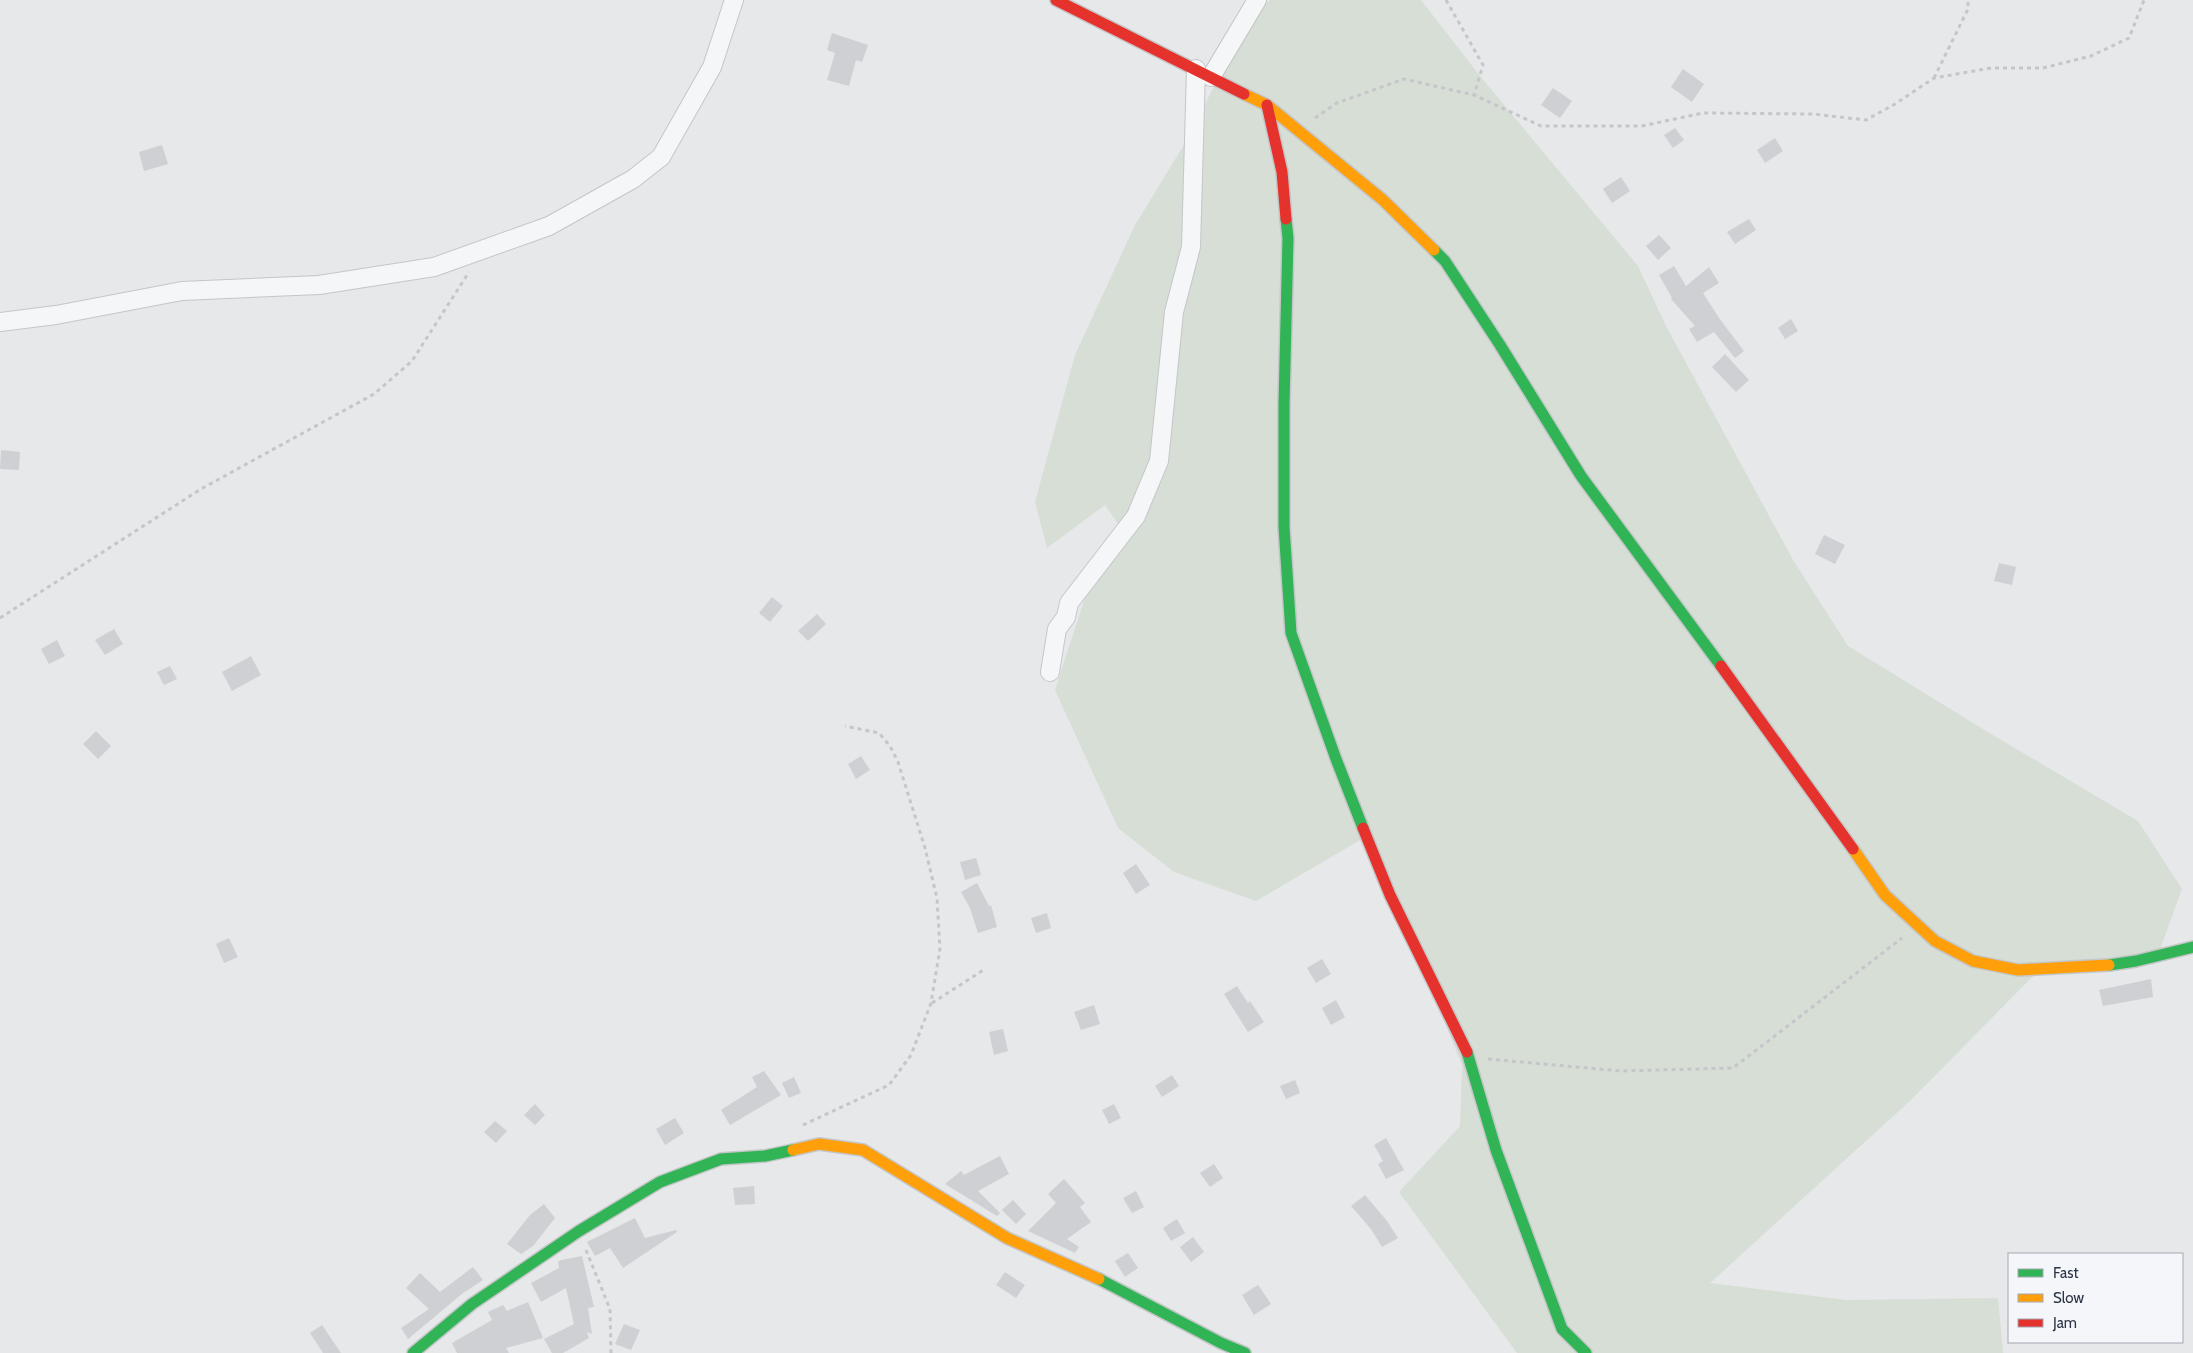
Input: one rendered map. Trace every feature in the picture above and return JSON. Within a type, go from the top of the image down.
[{"type":"street","points":[[0,322],[56,315],[182,291],[319,285],[434,266],[549,226],[633,179],[662,157],[712,67],[734,0]]},
{"type":"street","points":[[1056,0],[1073,4],[1267,105],[1383,200],[1445,261],[1500,345],[1581,476],[1783,751],[1886,896],[1935,941],[1973,961],[2018,970],[2096,967],[2136,960],[2193,946]]},
{"type":"street","points":[[1050,672],[1056,629],[1066,618],[1069,604],[1136,516],[1159,461],[1174,312],[1191,247],[1203,73],[1257,0]]},
{"type":"street","points":[[1267,105],[1282,172],[1288,238],[1284,404],[1284,526],[1291,633],[1336,759],[1390,895],[1464,1044],[1496,1150],[1562,1329],[1586,1353]]},
{"type":"street","points":[[413,1353],[472,1304],[578,1231],[660,1182],[721,1159],[765,1156],[819,1144],[863,1150],[1006,1238],[1090,1274],[1221,1343],[1245,1353]]},
{"type":"path","points":[[1446,0],[1483,66],[1474,95]]},
{"type":"path","points":[[1934,78],[1968,9],[1968,0]]},
{"type":"path","points":[[1297,129],[1337,103],[1404,79],[1474,95],[1541,126],[1642,126],[1703,113],[1813,114],[1866,120],[1895,104],[1934,78],[1991,68],[2043,68],[2091,56],[2129,38],[2144,0]]},
{"type":"path","points":[[0,618],[201,489],[374,394],[412,361],[483,249]]},
{"type":"path","points":[[802,1126],[889,1084],[911,1055],[932,1003],[940,949],[938,898],[898,762],[890,746],[879,733],[845,726]]},
{"type":"path","points":[[1467,1055],[1490,1059],[1621,1071],[1733,1068],[1918,925]]},
{"type":"path","points":[[932,1003],[985,969]]},
{"type":"path","points":[[578,1231],[610,1309],[611,1353]]},
{"type":"shaded area","points":[[1270,0],[1421,0],[1480,76],[1638,266],[1666,326],[1793,560],[1848,646],[2138,821],[2182,889],[2155,963],[2034,975],[1911,1100],[1710,1283],[1846,1300],[1998,1298],[2003,1353],[1517,1353],[1399,1192],[1460,1126],[1462,1065],[1369,835],[1256,901],[1174,872],[1118,828],[1055,690],[1093,573],[1119,525],[1105,505],[1047,548],[1035,502],[1075,355],[1135,225],[1190,135],[1248,17]]},
{"type":"building","points":[[832,33],[868,45],[862,62],[856,60],[849,86],[827,80],[835,53],[827,50]]},
{"type":"building","points":[[1683,69],[1704,84],[1692,102],[1671,87]]},
{"type":"building","points":[[1553,88],[1572,101],[1560,118],[1541,105]]},
{"type":"building","points":[[1675,128],[1684,140],[1673,148],[1664,135]]},
{"type":"building","points":[[1775,138],[1783,151],[1765,163],[1757,150]]},
{"type":"building","points":[[162,145],[168,164],[144,171],[139,152]]},
{"type":"building","points":[[1621,177],[1630,191],[1612,203],[1603,189]]},
{"type":"building","points":[[1749,219],[1756,230],[1735,244],[1727,232]]},
{"type":"building","points":[[1659,235],[1671,248],[1658,260],[1646,246]]},
{"type":"building","points":[[1674,266],[1686,286],[1709,267],[1719,283],[1703,293],[1744,351],[1735,358],[1714,332],[1697,342],[1689,329],[1695,326],[1671,299],[1659,275]]},
{"type":"building","points":[[1791,319],[1798,331],[1785,339],[1778,328]]},
{"type":"building","points":[[1725,354],[1749,380],[1736,392],[1712,367]]},
{"type":"building","points":[[1,450],[20,452],[19,470],[0,469]]},
{"type":"building","points":[[1824,535],[1845,545],[1835,564],[1815,554]]},
{"type":"building","points":[[1999,563],[2016,567],[2012,585],[1994,581]]},
{"type":"building","points":[[772,597],[783,606],[770,622],[759,613]]},
{"type":"building","points":[[817,614],[826,624],[808,641],[798,631]]},
{"type":"building","points":[[114,629],[123,644],[105,655],[95,640]]},
{"type":"building","points":[[57,640],[65,656],[49,664],[41,649]]},
{"type":"building","points":[[251,656],[261,675],[232,691],[222,672]]},
{"type":"building","points":[[170,666],[177,679],[164,685],[157,672]]},
{"type":"building","points":[[96,731],[111,746],[98,759],[83,744]]},
{"type":"building","points":[[861,756],[870,770],[856,779],[848,764]]},
{"type":"building","points":[[976,858],[981,875],[965,880],[960,862]]},
{"type":"building","points":[[1136,864],[1150,885],[1136,894],[1123,873]]},
{"type":"building","points":[[977,883],[989,906],[991,905],[997,927],[978,933],[970,908],[961,892]]},
{"type":"building","points":[[1047,913],[1051,928],[1036,933],[1031,918]]},
{"type":"building","points":[[229,938],[238,957],[224,963],[216,944]]},
{"type":"building","points":[[1322,959],[1331,974],[1316,983],[1307,968]]},
{"type":"building","points":[[2151,979],[2153,997],[2103,1006],[2099,990]]},
{"type":"building","points":[[1237,986],[1264,1022],[1248,1032],[1224,994]]},
{"type":"building","points":[[1336,1000],[1345,1017],[1331,1025],[1322,1008]]},
{"type":"building","points":[[1094,1005],[1100,1024],[1081,1030],[1074,1012]]},
{"type":"building","points":[[1003,1029],[1008,1051],[994,1055],[989,1032]]},
{"type":"building","points":[[764,1071],[781,1095],[730,1125],[721,1110],[757,1087],[752,1077]]},
{"type":"building","points":[[1172,1075],[1179,1086],[1162,1097],[1155,1086]]},
{"type":"building","points":[[794,1077],[801,1093],[789,1098],[782,1083]]},
{"type":"building","points":[[1295,1080],[1300,1093],[1286,1099],[1280,1086]]},
{"type":"building","points":[[535,1104],[545,1115],[535,1125],[524,1115]]},
{"type":"building","points":[[1114,1104],[1121,1118],[1109,1124],[1102,1110]]},
{"type":"building","points":[[675,1118],[684,1133],[665,1145],[656,1129]]},
{"type":"building","points":[[495,1121],[507,1131],[496,1143],[484,1132]]},
{"type":"building","points":[[1386,1138],[1404,1170],[1386,1179],[1378,1164],[1383,1161],[1374,1145]]},
{"type":"building","points":[[1000,1156],[1009,1174],[978,1191],[1000,1213],[997,1216],[945,1184],[961,1171],[964,1175]]},
{"type":"building","points":[[1214,1164],[1223,1178],[1210,1187],[1200,1173]]},
{"type":"building","points":[[1064,1179],[1085,1203],[1080,1207],[1091,1222],[1067,1239],[1079,1247],[1075,1253],[1028,1231],[1056,1203],[1048,1194]]},
{"type":"building","points":[[754,1186],[755,1204],[735,1205],[733,1188]]},
{"type":"building","points":[[1136,1191],[1144,1207],[1132,1213],[1123,1198]]},
{"type":"building","points":[[1365,1195],[1387,1221],[1398,1238],[1382,1247],[1371,1229],[1351,1206]]},
{"type":"building","points":[[1013,1200],[1026,1214],[1016,1224],[1002,1210]]},
{"type":"building","points":[[544,1204],[555,1218],[533,1246],[521,1254],[507,1244],[530,1215]]},
{"type":"building","points":[[635,1218],[645,1238],[676,1230],[677,1232],[623,1268],[610,1248],[595,1256],[587,1242]]},
{"type":"building","points":[[1177,1219],[1185,1233],[1171,1241],[1163,1228]]},
{"type":"building","points":[[1193,1237],[1204,1252],[1191,1262],[1180,1247]]},
{"type":"building","points":[[1128,1253],[1138,1268],[1125,1277],[1115,1261]]},
{"type":"building","points":[[582,1256],[594,1307],[588,1308],[592,1334],[587,1332],[589,1338],[563,1353],[552,1353],[544,1339],[574,1324],[566,1288],[541,1302],[531,1283],[559,1268],[558,1262],[561,1260]]},
{"type":"building","points":[[473,1267],[483,1280],[463,1293],[408,1339],[401,1328],[429,1309],[406,1288],[420,1273],[440,1292]]},
{"type":"building","points":[[1005,1272],[1025,1285],[1016,1298],[996,1285]]},
{"type":"building","points":[[1258,1285],[1271,1304],[1254,1315],[1242,1295]]},
{"type":"building","points":[[528,1302],[543,1338],[506,1348],[509,1353],[457,1353],[452,1343],[492,1320],[488,1312],[503,1305],[507,1311]]},
{"type":"building","points":[[624,1324],[640,1330],[631,1350],[615,1344]]},
{"type":"building","points":[[322,1325],[341,1353],[323,1353],[310,1333]]},
{"type":"traffic: fast","points":[[1286,219],[1288,238],[1284,404],[1284,527],[1291,633],[1363,828]]},
{"type":"traffic: fast","points":[[1434,250],[1445,261],[1500,345],[1581,476],[1721,666]]},
{"type":"traffic: fast","points":[[2109,965],[2136,961],[2193,947]]},
{"type":"traffic: fast","points":[[1467,1052],[1496,1150],[1562,1329],[1586,1353]]},
{"type":"traffic: fast","points":[[413,1353],[472,1304],[579,1231],[660,1182],[721,1159],[765,1156],[793,1150]]},
{"type":"traffic: fast","points":[[1099,1279],[1221,1343],[1245,1353]]},
{"type":"traffic: slow","points":[[1244,94],[1267,105],[1383,200],[1434,250]]},
{"type":"traffic: slow","points":[[1853,849],[1885,895],[1935,941],[1973,961],[2018,970],[2109,965]]},
{"type":"traffic: slow","points":[[793,1150],[819,1144],[863,1150],[1007,1238],[1099,1279]]},
{"type":"traffic: jam","points":[[1056,0],[1244,94]]},
{"type":"traffic: jam","points":[[1267,105],[1282,172],[1286,219]]},
{"type":"traffic: jam","points":[[1721,666],[1853,849]]},
{"type":"traffic: jam","points":[[1363,828],[1390,895],[1467,1052]]}]
